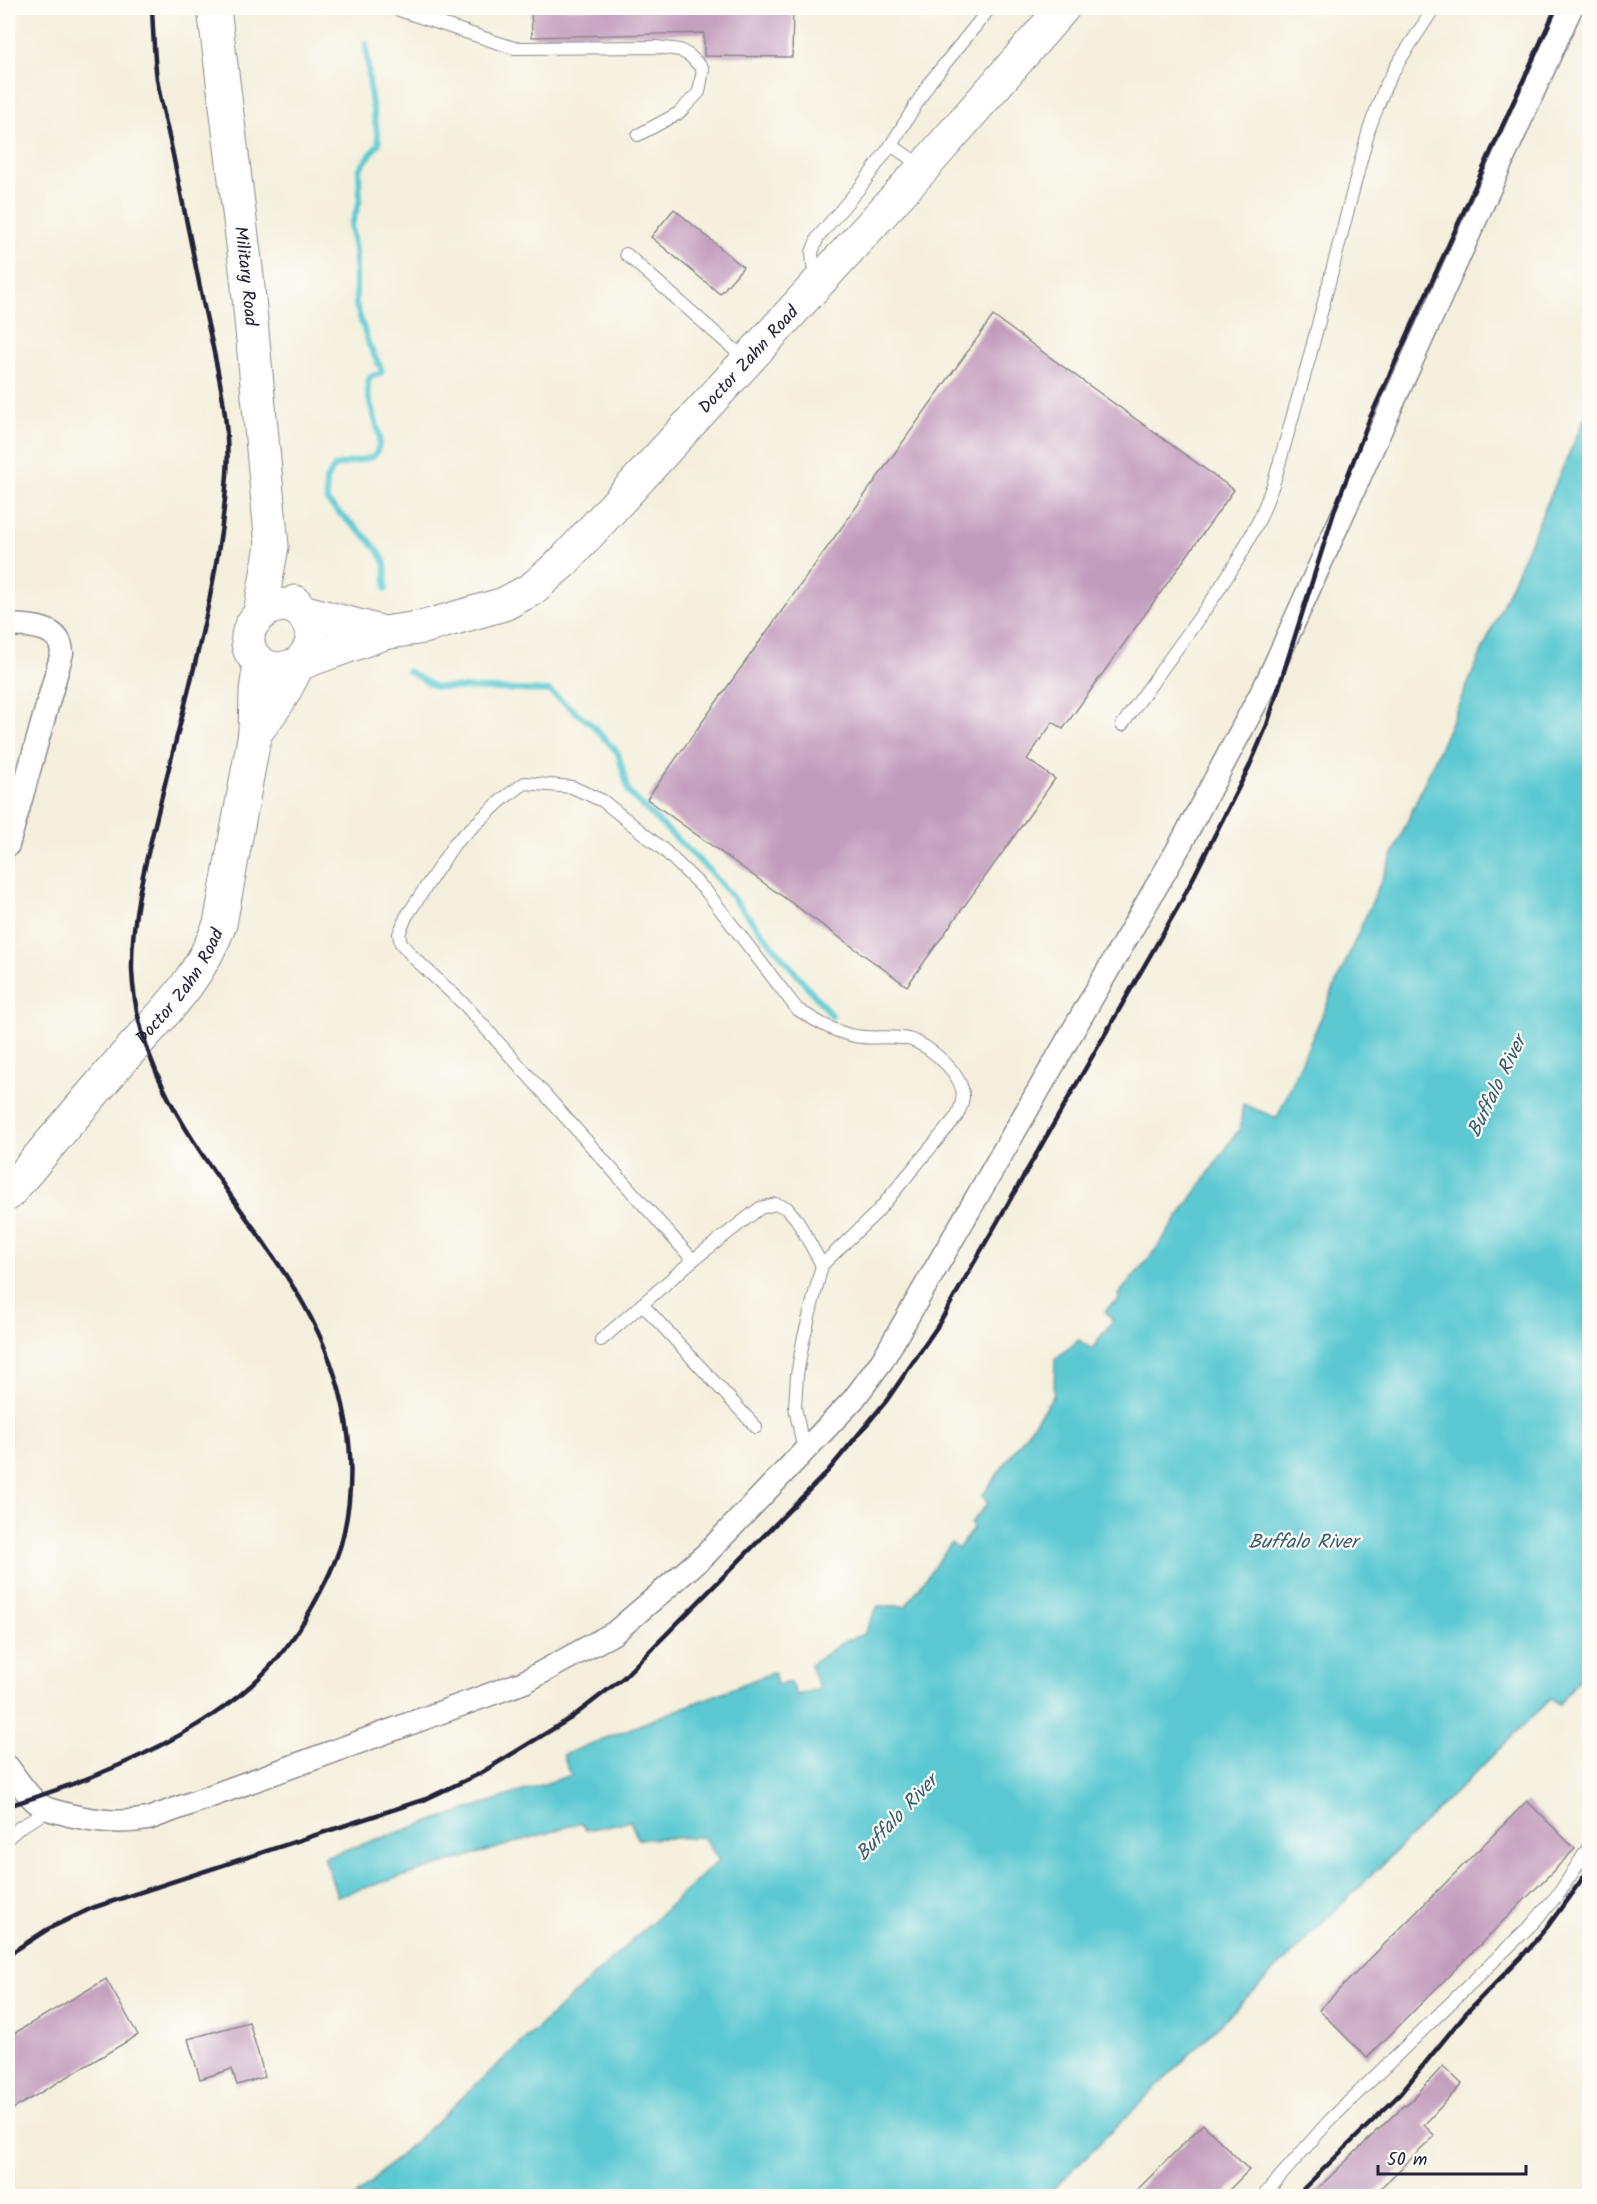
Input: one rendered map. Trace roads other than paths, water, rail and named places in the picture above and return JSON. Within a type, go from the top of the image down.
[{"type":"street","name":"Military Road","points":[[214,8],[247,277],[272,546],[260,613]]},
{"type":"street","name":"Doctor Zahn Road","points":[[8,1194],[173,1004],[201,967],[220,924],[255,733],[256,691],[260,662],[272,668],[286,669],[384,633],[423,627],[504,604],[532,589],[564,561],[822,279],[1063,8]]},
{"type":"street","points":[[8,1767],[33,1798],[50,1810],[113,1822],[148,1819],[524,1682],[614,1633],[706,1554],[853,1400],[882,1361],[1123,946],[1245,726],[1571,8]]},
{"type":"street","name":"Military Road","points":[[272,546],[298,610]]},
{"type":"street","name":"Doctor Zahn Road","points":[[260,613],[272,607],[285,606],[384,633]]},
{"type":"street","name":"Doctor Zahn Road","points":[[255,733],[286,689],[298,664],[308,654],[312,641],[311,630],[307,620],[298,610]]},
{"type":"street","points":[[260,613],[251,624],[248,638],[252,651],[260,662]]},
{"type":"street","points":[[8,625],[48,630],[58,638],[62,653],[8,845]]},
{"type":"lane","points":[[393,8],[514,48],[656,47],[680,50],[703,69],[699,92],[679,113],[638,135]]},
{"type":"lane","points":[[822,279],[813,266],[812,252],[818,237],[862,184],[891,144],[930,82],[990,8]]},
{"type":"lane","points":[[1122,725],[1186,639],[1239,558],[1261,516],[1274,482],[1309,359],[1369,129],[1394,71],[1414,36],[1434,8]]},
{"type":"lane","points":[[891,144],[924,167]]},
{"type":"lane","points":[[626,254],[747,361]]},
{"type":"lane","points":[[693,1260],[465,1005],[401,943],[399,934],[406,917],[455,843],[504,798],[525,783],[572,787],[603,801],[664,850],[706,891],[797,1009],[816,1022],[836,1031],[876,1039],[903,1038],[921,1043],[937,1056],[954,1076],[962,1090],[962,1102],[957,1116],[877,1212],[822,1265],[797,1375],[795,1407],[804,1450]]},
{"type":"lane","points":[[602,1340],[693,1260],[760,1208],[776,1204],[787,1208],[797,1220],[822,1265]]},
{"type":"lane","points":[[642,1304],[756,1426]]},
{"type":"lane","points":[[8,1838],[20,1827],[50,1810]]},
{"type":"lane","points":[[1263,2196],[1329,2121],[1533,1923],[1560,1892],[1590,1845]]},
{"type":"water","name":"Buffalo River","points":[[1589,408],[1589,1667],[1559,1704],[1550,1699],[1046,2196],[356,2196],[719,1860],[703,1837],[638,1839],[630,1821],[586,1830],[580,1823],[337,1896],[324,1857],[571,1775],[563,1755],[774,1672],[777,1685],[790,1682],[796,1695],[819,1689],[810,1665],[845,1641],[864,1634],[878,1606],[906,1606],[951,1543],[958,1549],[973,1529],[971,1523],[988,1503],[982,1496],[1054,1395],[1055,1359],[1079,1340],[1092,1349],[1113,1320],[1105,1311],[1120,1298],[1118,1295],[1154,1252],[1240,1128],[1243,1104],[1277,1118]]},
{"type":"waterway","points":[[366,44],[371,99],[379,143],[359,170],[360,200],[351,227],[356,256],[356,305],[369,345],[382,370],[380,374],[370,376],[368,386],[379,439],[378,448],[373,457],[335,466],[326,480],[327,501],[365,536],[384,560],[386,589]]},
{"type":"waterway","points":[[408,671],[435,687],[549,691],[591,724],[618,753],[629,793],[710,871],[832,1016]]},
{"type":"railway","points":[[8,1806],[88,1778],[140,1756],[190,1729],[243,1693],[269,1668],[292,1639],[328,1577],[341,1544],[350,1482],[350,1452],[340,1391],[318,1333],[279,1265],[197,1146],[173,1106],[152,1063],[138,1018],[132,970],[132,949],[140,888],[209,600],[223,516],[228,453],[217,366],[157,79],[152,8]]},
{"type":"railway","points":[[8,1955],[48,1929],[92,1908],[426,1799],[479,1774],[571,1718],[623,1678],[828,1471],[887,1400],[937,1327],[1182,900],[1249,767],[1267,725],[1335,509],[1369,420],[1556,8]]},
{"type":"railway","points":[[1296,2196],[1399,2095],[1466,2013],[1548,1926],[1590,1868]]}]
